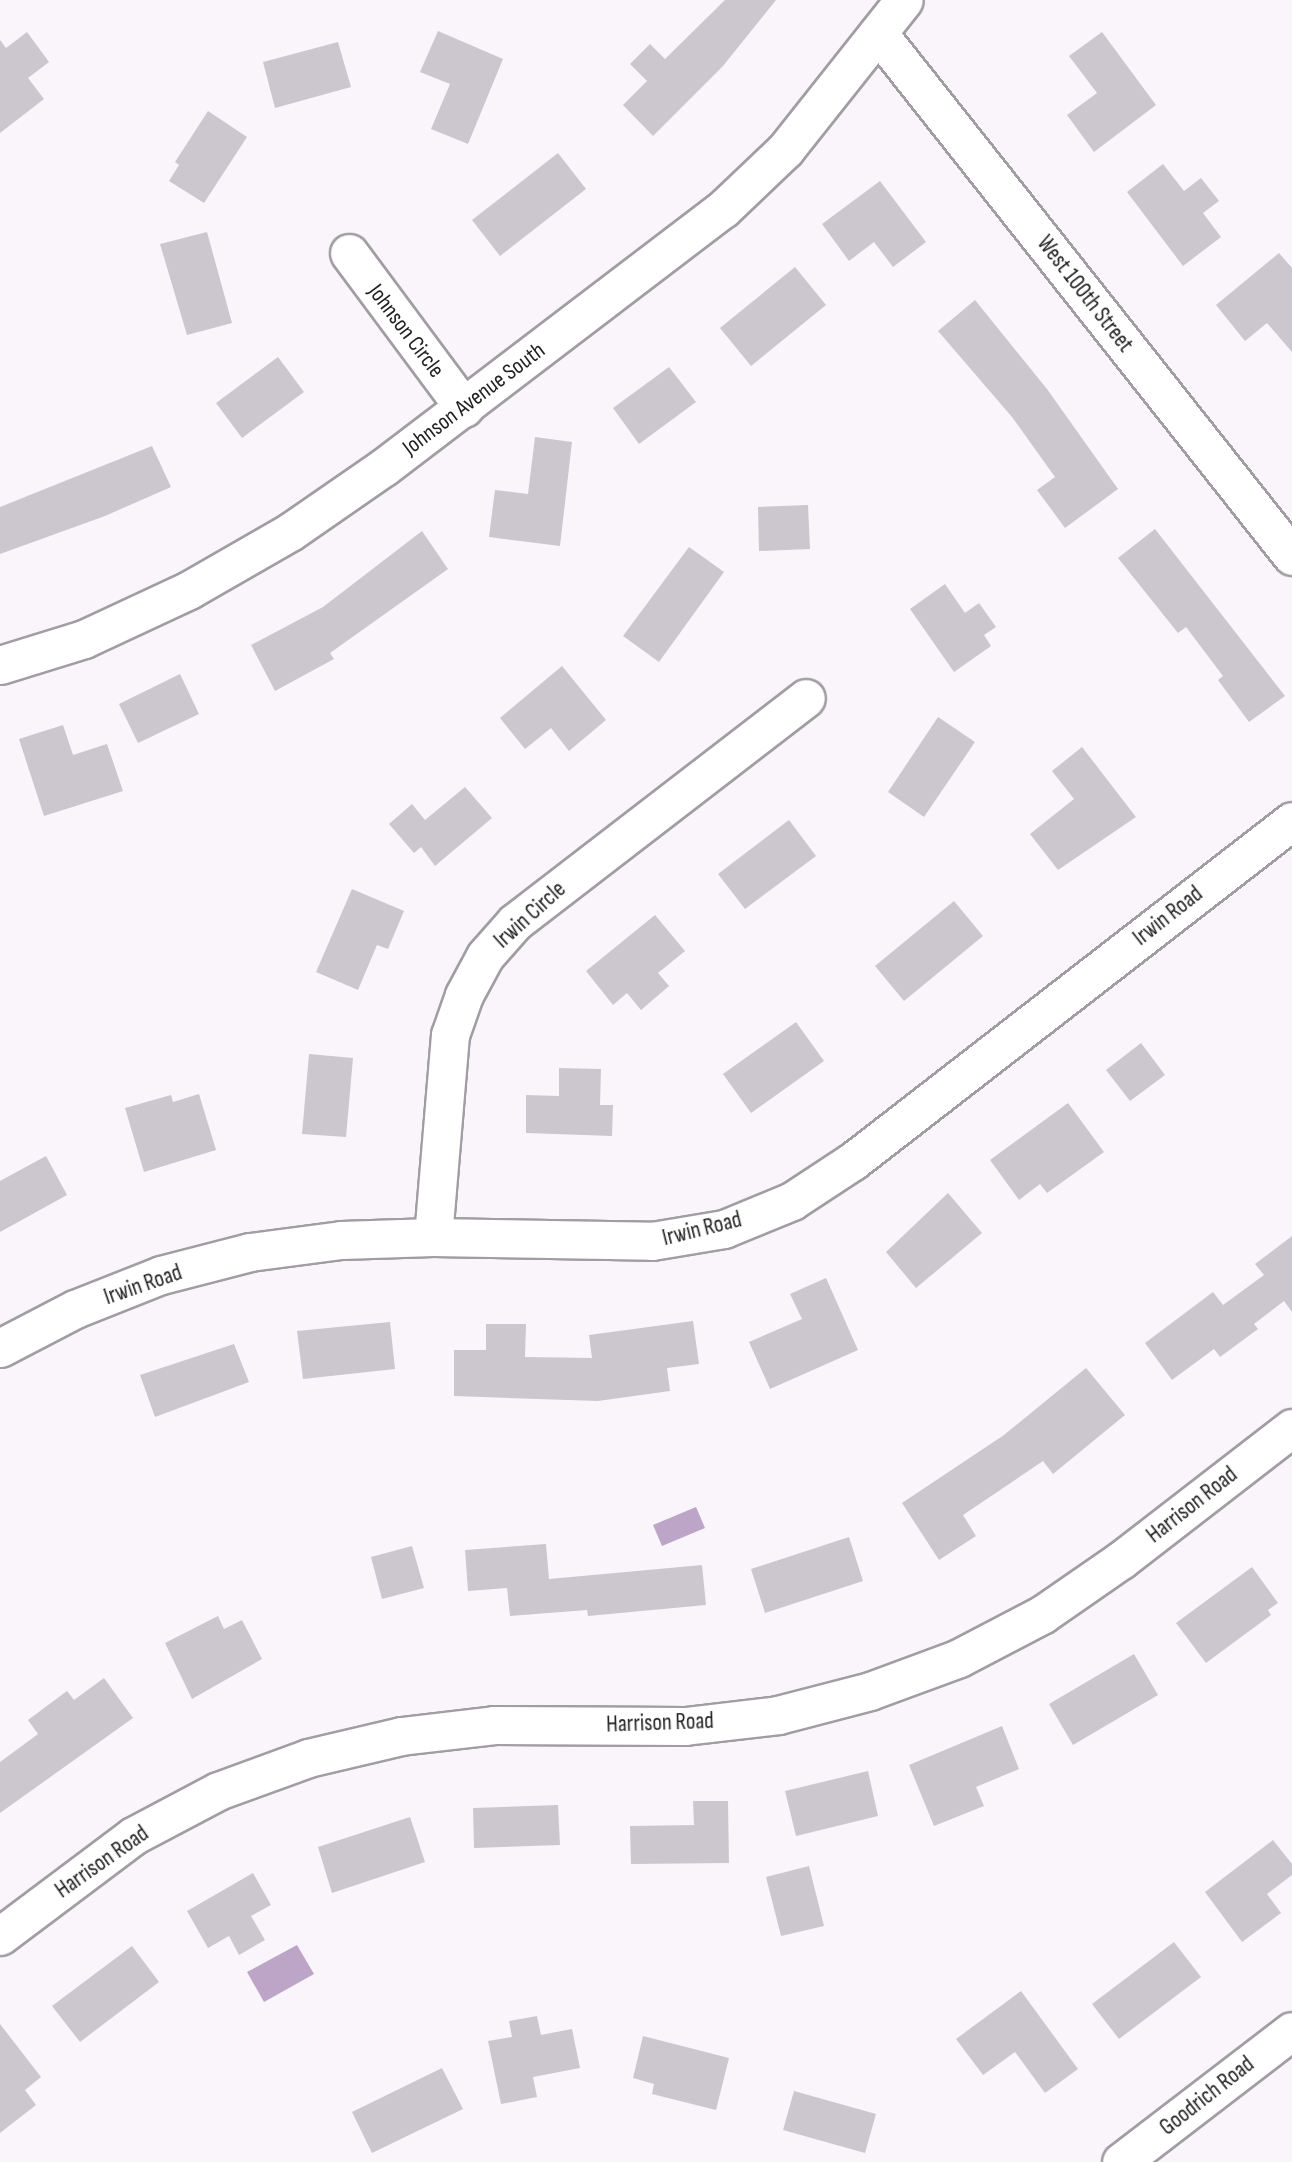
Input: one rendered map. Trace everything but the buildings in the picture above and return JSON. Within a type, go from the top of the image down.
[{"type":"street","name":"Johnson Avenue South","points":[[0,665],[84,639],[189,590],[290,533],[464,408],[723,209],[785,150],[904,0]]},
{"type":"street","name":"West 100th Street","points":[[878,33],[1292,556]]},
{"type":"street","name":"Johnson Circle","points":[[349,253],[464,408]]},
{"type":"street","name":"Irwin Circle","points":[[433,1237],[450,1035],[464,995],[485,956],[515,922],[806,698]]},
{"type":"street","name":"Irwin Road","points":[[0,1348],[75,1309],[161,1275],[263,1251],[341,1240],[433,1237],[579,1244],[652,1241],[724,1229],[792,1201],[853,1161],[1292,821]]},
{"type":"street","name":"Harrison Road","points":[[0,1936],[133,1836],[218,1791],[308,1758],[401,1736],[494,1725],[685,1726],[778,1715],[870,1691],[959,1658],[1043,1614],[1292,1428]]},
{"type":"street","name":"Goodrich Road","points":[[1121,2162],[1292,2031]]},
{"type":"shaded area","points":[[696,1507],[705,1528],[662,1546],[653,1525]]},
{"type":"shaded area","points":[[297,1945],[314,1974],[264,2002],[247,1972]]}]
